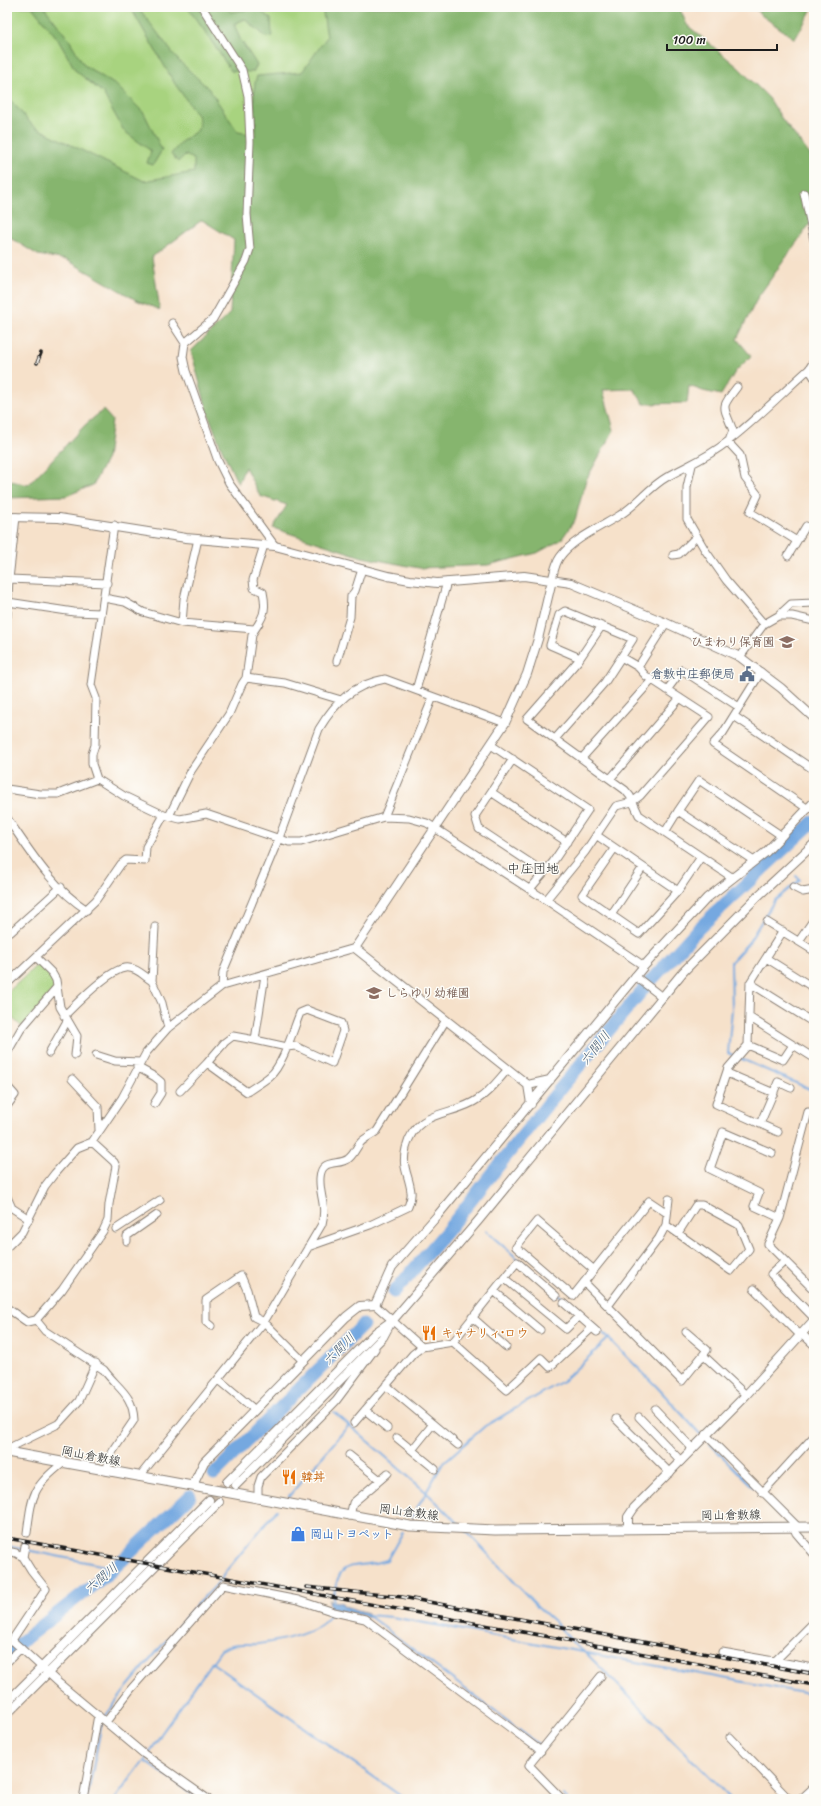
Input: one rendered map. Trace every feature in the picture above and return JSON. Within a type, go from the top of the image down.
[{"type":"main road","name":"岡山倉敷線","points":[[7,1451],[63,1463],[193,1485],[258,1499],[410,1526],[471,1530],[814,1527]]},
{"type":"street","points":[[185,343],[213,319],[246,261],[250,249],[247,214],[250,142],[248,96],[242,70],[202,7]]},
{"type":"street","points":[[804,193],[814,240]]},
{"type":"street","points":[[172,323],[185,343],[183,357],[186,371],[218,461],[229,483],[275,546]]},
{"type":"street","points":[[7,1247],[22,1232],[45,1186],[55,1173],[77,1148],[92,1142],[122,1098],[139,1065],[168,1028],[222,986],[265,975],[355,948],[505,723],[527,674],[538,639],[556,564],[561,556],[592,532],[621,515],[661,480],[692,465],[728,442],[809,369],[814,361]]},
{"type":"street","points":[[809,369],[814,377]]},
{"type":"street","points":[[728,442],[733,431],[724,410],[725,403],[737,387]]},
{"type":"street","points":[[728,442],[740,455],[745,478],[758,495],[750,512],[797,541]]},
{"type":"street","points":[[692,465],[688,487],[688,520],[726,580],[764,624]]},
{"type":"street","points":[[7,517],[59,518],[114,525],[147,533],[275,546],[388,576],[410,580],[447,582],[524,576],[571,583],[666,623],[740,657],[762,672],[814,718]]},
{"type":"street","points":[[7,616],[10,550],[16,517]]},
{"type":"street","points":[[114,525],[107,583],[101,613],[91,685],[96,698],[95,745],[92,754],[92,764],[97,780],[124,796],[166,815],[180,819],[206,814],[289,842],[301,842],[384,817],[409,818],[427,824],[530,889],[644,966]]},
{"type":"street","points":[[788,556],[806,526]]},
{"type":"street","points":[[673,555],[679,554],[697,536]]},
{"type":"street","points":[[182,622],[184,599],[198,539]]},
{"type":"street","points":[[7,984],[87,910],[96,900],[121,864],[126,860],[145,861],[146,847],[191,771],[229,714],[246,678],[254,629],[260,622],[263,615],[265,602],[263,592],[254,588],[253,580],[264,545]]},
{"type":"street","points":[[337,661],[350,617],[351,596],[355,591],[362,569]]},
{"type":"street","points":[[8,579],[107,583]]},
{"type":"street","points":[[416,690],[447,582]]},
{"type":"street","points":[[104,598],[125,602],[143,612],[182,622],[254,629]]},
{"type":"street","points":[[8,602],[74,612],[101,613]]},
{"type":"street","points":[[740,657],[764,624],[778,616],[791,604],[814,603]]},
{"type":"street","points":[[555,739],[605,682],[633,639],[565,611],[558,615],[550,645],[580,658]]},
{"type":"street","points":[[778,616],[792,616],[814,621]]},
{"type":"street","points":[[638,667],[666,623]]},
{"type":"street","points":[[601,626],[580,658],[527,719],[625,790],[639,815],[733,878]]},
{"type":"street","points":[[546,900],[585,852],[616,806],[632,802],[640,796],[709,717],[652,680],[638,667],[621,657]]},
{"type":"street","points":[[668,690],[682,670],[739,708]]},
{"type":"street","points":[[762,672],[734,716],[713,744],[808,808]]},
{"type":"street","points":[[246,678],[285,683],[341,700]]},
{"type":"street","points":[[222,986],[223,972],[279,838],[319,729],[329,713],[341,700],[354,690],[370,682],[385,679],[505,723]]},
{"type":"street","points":[[582,758],[652,680]]},
{"type":"street","points":[[384,817],[433,697]]},
{"type":"street","points":[[610,779],[680,698]]},
{"type":"street","points":[[734,716],[814,770]]},
{"type":"street","points":[[491,745],[588,810],[567,842],[530,889]]},
{"type":"street","points":[[513,760],[475,816],[479,829],[544,872]]},
{"type":"street","points":[[7,789],[40,794],[58,794],[97,780]]},
{"type":"street","points":[[665,832],[699,780],[782,836]]},
{"type":"street","points":[[491,792],[567,842]]},
{"type":"street","points":[[375,1305],[392,1267],[638,978],[644,966],[702,903],[782,836],[814,802]]},
{"type":"street","points":[[678,811],[754,861]]},
{"type":"street","points":[[7,818],[44,872],[87,910]]},
{"type":"street","points":[[596,835],[614,849],[678,891]]},
{"type":"street","points":[[258,1499],[258,1486],[261,1477],[336,1401],[383,1337],[393,1320],[478,1221],[662,997],[716,937],[814,844]]},
{"type":"street","points":[[614,849],[582,895],[639,934],[678,891],[702,857]]},
{"type":"street","points":[[611,915],[643,867]]},
{"type":"street","points":[[7,933],[11,932],[61,887]]},
{"type":"street","points":[[793,888],[800,891],[814,890]]},
{"type":"street","points":[[799,941],[814,919]]},
{"type":"street","points":[[767,922],[814,951]]},
{"type":"street","points":[[155,927],[152,981],[162,1003],[168,1028]]},
{"type":"street","points":[[778,1132],[716,1104],[728,1068],[748,1044],[750,983],[783,931]]},
{"type":"street","points":[[355,948],[528,1085],[530,1104]]},
{"type":"street","points":[[36,957],[52,973],[56,980],[60,1007],[77,1036],[75,1055]]},
{"type":"street","points":[[766,958],[814,988]]},
{"type":"street","points":[[49,1053],[66,1018],[96,986],[113,974],[125,968],[136,970],[152,981]]},
{"type":"street","points":[[256,1040],[265,975]]},
{"type":"street","points":[[638,978],[662,997]]},
{"type":"street","points":[[750,983],[811,1022],[814,1012]]},
{"type":"street","points":[[7,1053],[21,1029],[57,987]]},
{"type":"street","points":[[180,1091],[225,1042],[233,1036],[287,1047],[295,1046],[332,1063],[344,1031],[341,1023],[307,1010],[300,1013],[287,1047],[278,1067],[271,1076],[247,1092],[207,1063]]},
{"type":"street","points":[[749,1017],[814,1058]]},
{"type":"street","points":[[139,1477],[264,1322],[322,1224],[325,1212],[320,1178],[321,1170],[328,1164],[346,1160],[353,1154],[361,1142],[377,1131],[446,1020]]},
{"type":"street","points":[[748,1044],[783,1060],[792,1044]]},
{"type":"street","points":[[96,1054],[116,1061],[139,1065],[155,1077],[160,1082],[161,1093],[154,1104]]},
{"type":"street","points":[[308,1247],[370,1225],[408,1207],[412,1194],[404,1166],[406,1147],[414,1131],[421,1123],[434,1116],[478,1100],[508,1069]]},
{"type":"street","points":[[727,1073],[774,1093]]},
{"type":"street","points":[[72,1079],[98,1107],[99,1130]]},
{"type":"street","points":[[528,1085],[550,1080]]},
{"type":"street","points":[[760,1124],[778,1082],[791,1088]]},
{"type":"street","points":[[7,1086],[15,1094],[7,1106]]},
{"type":"street","points":[[814,1113],[808,1112],[780,1218],[768,1244],[814,1290]]},
{"type":"street","points":[[772,1153],[723,1132],[710,1169],[759,1193],[754,1206],[780,1218]]},
{"type":"street","points":[[7,1308],[27,1322],[36,1320],[62,1290],[86,1258],[108,1220],[109,1204],[116,1166],[114,1162],[92,1142]]},
{"type":"street","points":[[7,1198],[12,1208],[29,1219]]},
{"type":"street","points":[[608,1306],[659,1238],[666,1225],[669,1199]]},
{"type":"street","points":[[116,1229],[160,1200]]},
{"type":"street","points":[[594,1270],[537,1221],[516,1247],[574,1296],[649,1201],[667,1214]]},
{"type":"street","points":[[666,1225],[731,1271],[749,1249],[739,1225],[702,1205],[696,1205],[678,1233]]},
{"type":"street","points":[[108,1220],[128,1242],[127,1236],[157,1215]]},
{"type":"street","points":[[628,1528],[628,1517],[634,1508],[707,1436],[814,1319],[771,1274],[785,1261]]},
{"type":"street","points":[[354,1423],[413,1354],[422,1347],[453,1342],[517,1262],[556,1296]]},
{"type":"street","points":[[211,1326],[206,1322],[206,1300],[241,1276],[247,1290],[254,1317],[264,1322],[303,1361]]},
{"type":"street","points":[[504,1278],[566,1329],[578,1316]]},
{"type":"street","points":[[584,1282],[682,1381],[707,1350],[686,1332]]},
{"type":"street","points":[[754,1289],[800,1334],[814,1345]]},
{"type":"street","points":[[494,1291],[540,1330]]},
{"type":"street","points":[[453,1342],[507,1390],[541,1358],[550,1367],[594,1330],[564,1303]]},
{"type":"street","points":[[193,1485],[204,1462],[355,1309],[360,1306],[375,1305],[422,1347]]},
{"type":"street","points":[[472,1317],[506,1347]]},
{"type":"street","points":[[36,1320],[45,1331],[96,1363],[126,1394],[131,1402],[134,1420],[131,1427],[109,1456],[107,1471]]},
{"type":"street","points":[[226,1482],[376,1332],[393,1320]]},
{"type":"street","points":[[236,1485],[383,1337]]},
{"type":"street","points":[[703,1355],[746,1395]]},
{"type":"street","points":[[7,1451],[58,1424],[79,1401],[96,1363]]},
{"type":"street","points":[[218,1379],[255,1410]]},
{"type":"street","points":[[386,1385],[458,1445]]},
{"type":"street","points":[[655,1409],[694,1449]]},
{"type":"street","points":[[365,1410],[387,1428]]},
{"type":"street","points":[[639,1417],[681,1461]]},
{"type":"street","points":[[616,1419],[670,1473]]},
{"type":"street","points":[[412,1450],[433,1424]]},
{"type":"street","points":[[707,1436],[796,1527],[796,1533],[814,1554]]},
{"type":"street","points":[[762,1493],[814,1436]]},
{"type":"street","points":[[397,1438],[435,1469]]},
{"type":"street","points":[[349,1455],[380,1480]]},
{"type":"street","points":[[27,1533],[30,1506],[34,1493],[40,1484],[63,1463]]},
{"type":"street","points":[[350,1516],[353,1503],[388,1474]]},
{"type":"street","points":[[7,1714],[45,1669],[209,1500]]},
{"type":"street","points":[[7,1702],[111,1611],[219,1502]]},
{"type":"street","points":[[7,1551],[16,1553],[24,1550],[31,1570],[46,1589],[15,1643],[7,1662]]},
{"type":"street","points":[[83,1799],[103,1719],[223,1585],[298,1600],[331,1611],[365,1619],[538,1749]]},
{"type":"street","points":[[775,1661],[814,1622]]},
{"type":"street","points":[[15,1643],[148,1756],[206,1798]]},
{"type":"street","points":[[722,1652],[814,1668]]},
{"type":"street","points":[[562,1799],[529,1766],[538,1749],[601,1676]]},
{"type":"street","points":[[730,1736],[789,1799]]},
{"type":"street","points":[[803,1798],[814,1787]]},
{"type":"green space","points":[[7,7],[129,7],[134,11],[201,122],[200,131],[186,153],[196,158],[197,175],[144,184],[53,145],[7,110]]},
{"type":"green space","points":[[32,7],[44,7],[70,41],[84,65],[117,86],[144,113],[162,150],[153,165],[147,163],[151,151],[124,131],[103,93],[76,71],[57,38]]},
{"type":"green space","points":[[127,7],[138,7],[178,60],[209,89],[238,132],[256,135],[254,90],[257,76],[302,72],[327,37],[322,7],[679,7],[687,25],[739,68],[769,98],[782,119],[814,160],[814,218],[758,297],[737,339],[751,356],[735,372],[721,395],[689,386],[687,403],[644,404],[634,389],[603,390],[614,430],[586,480],[575,520],[561,540],[537,553],[488,565],[419,568],[362,557],[273,528],[287,505],[260,496],[245,467],[238,484],[220,445],[208,413],[191,351],[230,313],[234,240],[202,220],[152,257],[160,310],[136,300],[67,260],[38,255],[7,236],[7,96],[33,126],[144,181],[194,172],[194,159],[185,155],[178,162],[171,154],[182,141],[198,130],[199,121],[197,115],[175,84],[133,12]]},
{"type":"green space","points":[[136,7],[325,7],[329,37],[259,137],[236,135],[177,62]]},
{"type":"green space","points":[[187,7],[225,7],[231,12],[257,8],[271,19],[272,36],[266,37],[245,19],[234,24],[240,39],[257,65],[253,72],[231,71]]},
{"type":"green space","points":[[754,7],[813,7],[795,39],[761,15]]},
{"type":"green space","points":[[103,410],[112,420],[107,458],[93,485],[66,496],[7,498],[7,480],[28,485],[85,425]]},
{"type":"green space","points":[[39,963],[51,973],[56,987],[22,1027],[7,1013],[7,993]]},
{"type":"water","points":[[329,1600],[342,1603],[344,1606],[368,1613],[368,1617],[330,1608]]},
{"type":"waterway","name":"六間川","points":[[394,1292],[446,1232],[550,1101],[645,987],[697,930],[814,821]]},
{"type":"waterway","name":"六間川","points":[[777,854],[782,859]]},
{"type":"waterway","points":[[796,876],[800,880],[774,901],[749,942],[731,962],[732,1009],[728,1053],[814,1091]]},
{"type":"waterway","name":"六間川","points":[[463,1210],[467,1214]]},
{"type":"waterway","points":[[486,1231],[603,1333],[657,1387],[700,1434]]},
{"type":"waterway","name":"六間川","points":[[214,1474],[363,1325]]},
{"type":"waterway","points":[[412,1517],[443,1463],[485,1426],[563,1381],[609,1338]]},
{"type":"waterway","name":"六間川","points":[[304,1383],[309,1387]]},
{"type":"waterway","points":[[334,1412],[426,1492],[460,1525]]},
{"type":"waterway","points":[[289,1496],[349,1425]]},
{"type":"waterway","points":[[710,1444],[753,1487]]},
{"type":"waterway","name":"六間川","points":[[7,1653],[110,1572],[190,1496]]},
{"type":"waterway","points":[[104,1718],[128,1686],[202,1598],[216,1586],[227,1570],[277,1510]]},
{"type":"waterway","points":[[333,1603],[338,1577],[343,1571],[348,1567],[387,1560],[403,1532]]},
{"type":"waterway","points":[[467,1532],[537,1606],[555,1622],[576,1646],[586,1653],[731,1799]]},
{"type":"waterway","points":[[810,1542],[814,1547]]},
{"type":"waterway","points":[[7,1546],[115,1568]]},
{"type":"waterway","points":[[115,1799],[145,1761],[161,1734],[221,1650],[235,1644],[259,1644],[300,1635],[319,1626],[331,1613]]},
{"type":"waterway","points":[[367,1615],[392,1617],[583,1652]]},
{"type":"waterway","points":[[369,1616],[539,1745],[528,1760],[529,1761]]},
{"type":"waterway","points":[[587,1653],[814,1695]]},
{"type":"waterway","points":[[211,1662],[405,1799]]},
{"type":"waterway","points":[[87,1799],[102,1722]]},
{"type":"waterway","points":[[145,1761],[197,1797]]},
{"type":"waterway","points":[[563,1795],[567,1799]]},
{"type":"tunnel","points":[[209,1500],[227,1482]]},
{"type":"railway","points":[[37,363],[41,353]]},
{"type":"railway","points":[[7,1538],[814,1685]]},
{"type":"railway","points":[[306,1587],[402,1597],[814,1674]]},
{"type":"place","name":"ひまわり保育園","points":[[787,642]]},
{"type":"place","name":"倉敷中庄郵便局","points":[[747,674]]},
{"type":"place","name":"しらゆり幼稚園","points":[[374,993]]},
{"type":"place","name":"キャナリィ·ロウ","points":[[429,1333]]},
{"type":"place","name":"韓丼","points":[[289,1477]]},
{"type":"place","name":"岡山トヨペット","points":[[298,1534]]},
{"type":"district","name":"中庄団地","points":[[533,868]]}]
